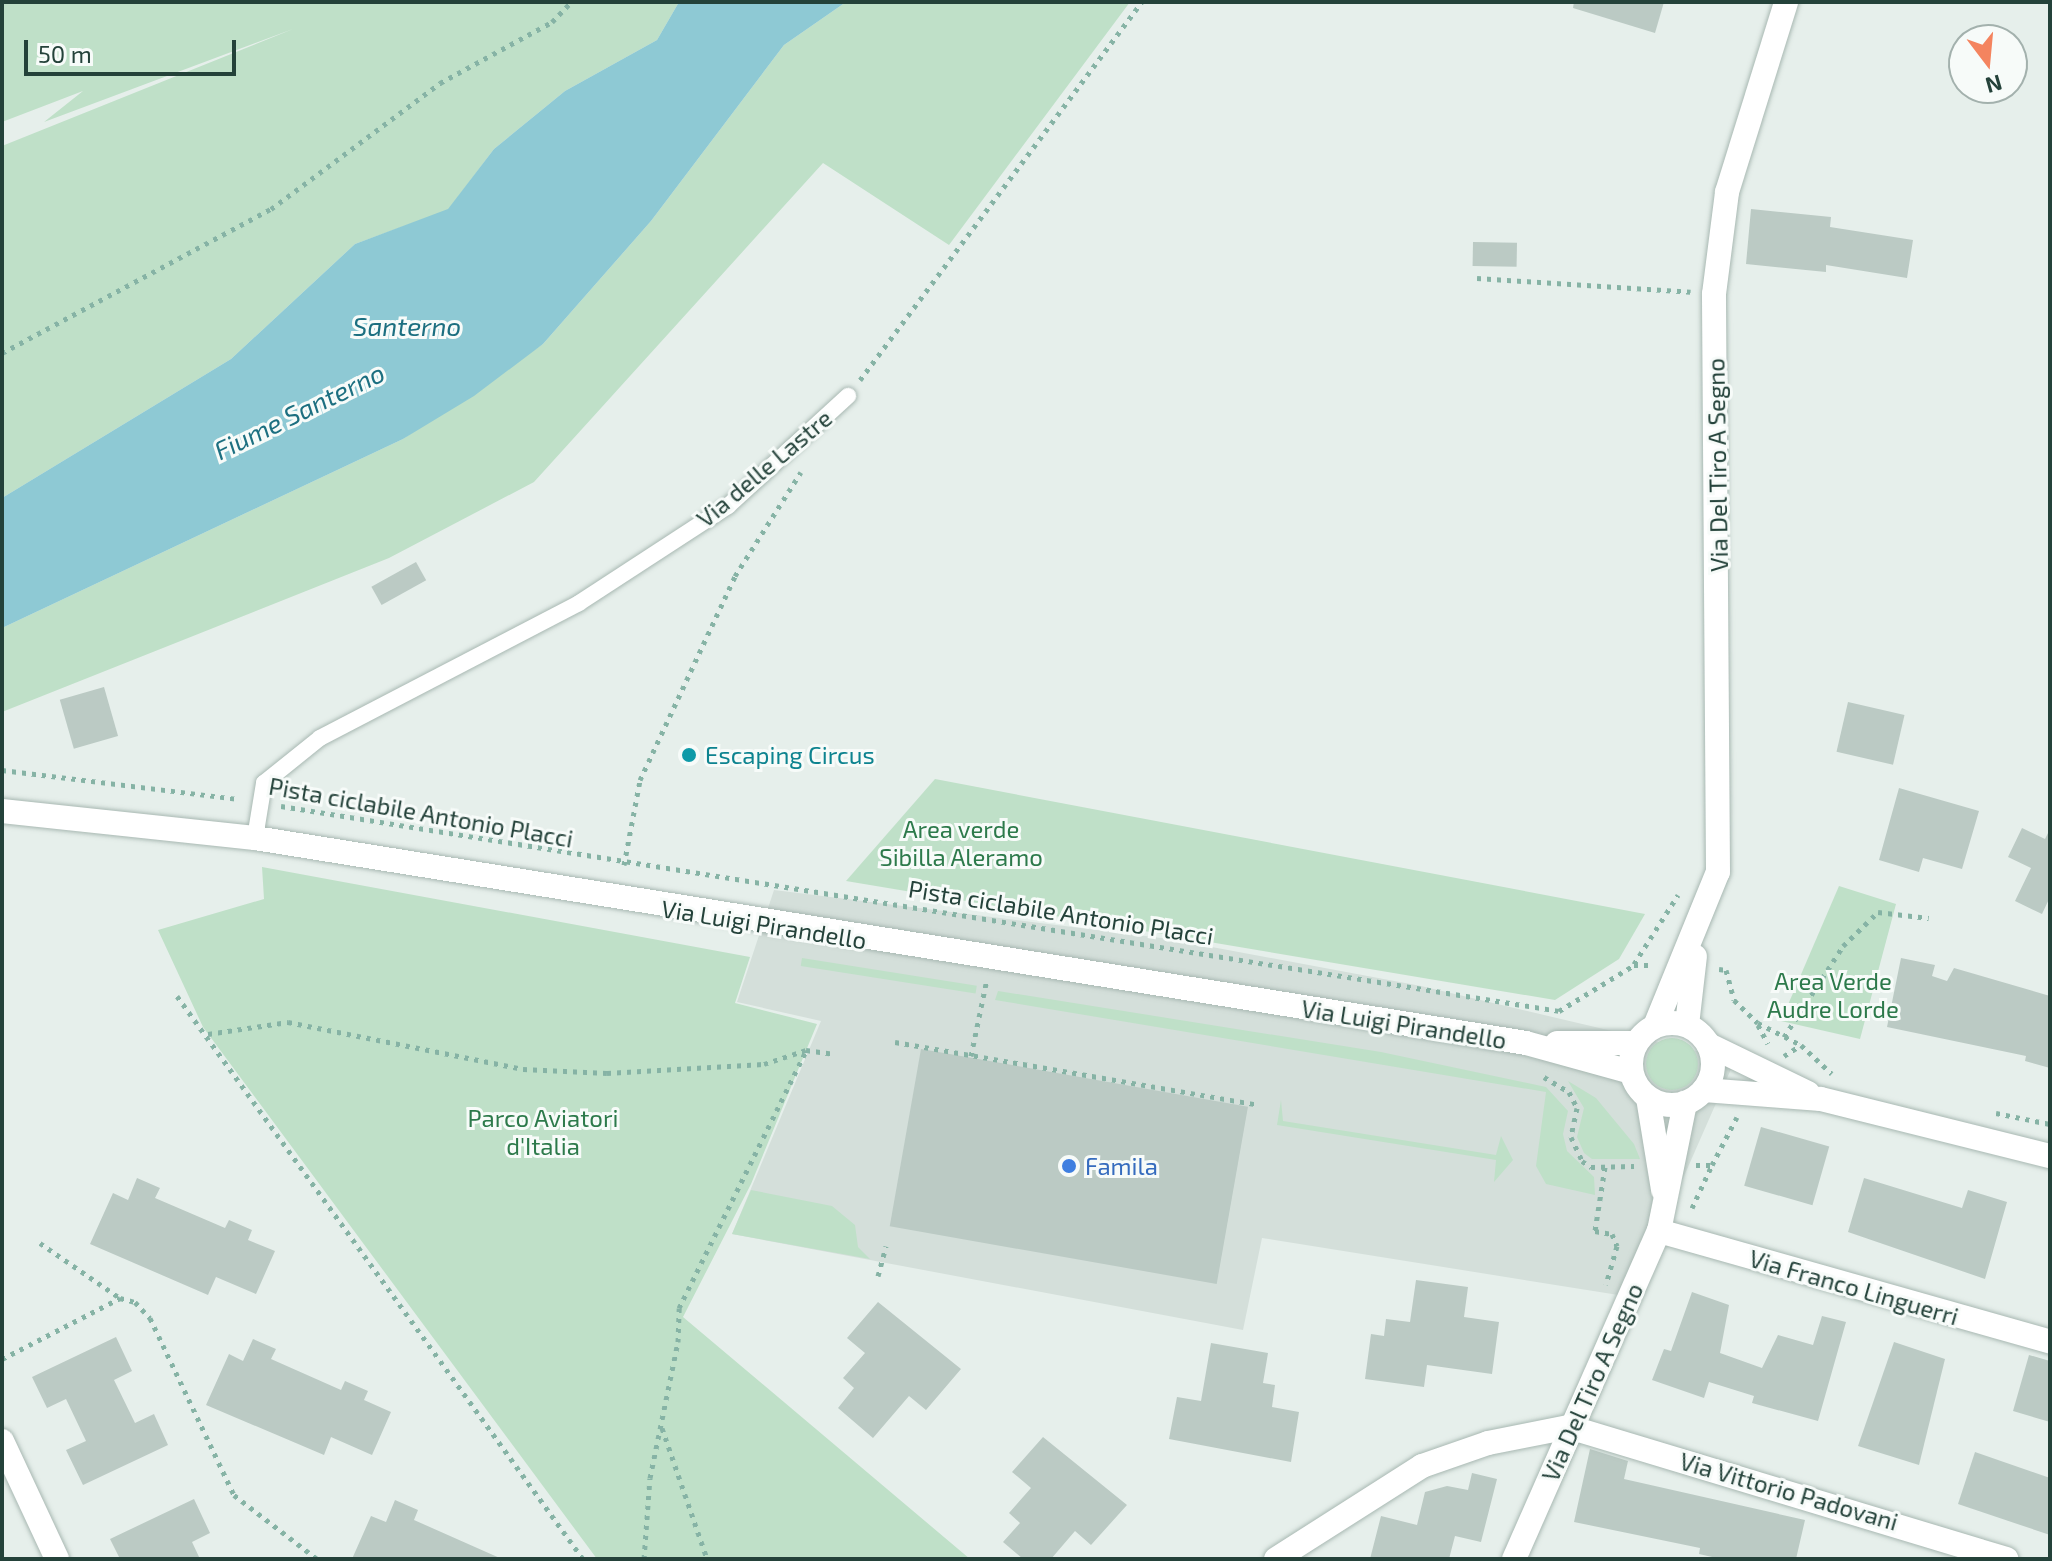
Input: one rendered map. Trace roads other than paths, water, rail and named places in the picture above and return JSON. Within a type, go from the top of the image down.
[{"type":"street","name":"Via Del Tiro A Segno","points":[[1655,1026],[1688,965],[1718,872],[1714,294],[1727,192],[1786,2]]},
{"type":"street","name":"Via Luigi Pirandello","points":[[2,811],[255,838],[990,960],[1526,1043],[1631,1072]]},
{"type":"street","name":"Via Del Tiro A Segno","points":[[1687,1025],[1688,965]]},
{"type":"street","points":[[1821,1099],[1648,1098],[1631,1072],[1636,1043],[1655,1026],[1687,1025],[1709,1045],[1821,1099],[2050,1156]]},
{"type":"street","name":"Via Luigi Pirandello","points":[[1526,1043],[1636,1043]]},
{"type":"street","points":[[1695,1096],[1713,1068],[1709,1045]]},
{"type":"street","name":"Via Del Tiro A Segno","points":[[1666,1205],[1695,1096]]},
{"type":"street","name":"Via Del Tiro A Segno","points":[[1514,1559],[1569,1427],[1669,1234],[1648,1098]]},
{"type":"street","name":"Via Franco Linguerri","points":[[1669,1234],[2050,1342]]},
{"type":"street","points":[[1276,1559],[1422,1466],[1488,1443],[1569,1427]]},
{"type":"street","name":"Via Vittorio Padovani","points":[[1569,1427],[2006,1559]]},
{"type":"street","points":[[2,1441],[57,1559]]},
{"type":"lane","name":"Via delle Lastre","points":[[255,838],[264,783],[320,738],[579,603],[728,506],[848,396]]},
{"type":"water","name":"Santerno","points":[[679,2],[846,2],[784,45],[651,221],[543,344],[474,396],[403,439],[2,628],[2,498],[231,359],[355,244],[448,209],[494,149],[565,91],[657,40]]},
{"type":"place","name":"Escaping Circus","points":[[689,755]]},
{"type":"place","name":"Famila","points":[[1069,1166]]},
{"type":"water label","name":"Fiume Santerno","points":[[299,411]]},
{"type":"park label","name":"Area verde Sibilla Aleramo","points":[[961,843]]},
{"type":"park label","name":"Area Verde Audre Lorde","points":[[1833,995]]},
{"type":"park label","name":"Parco Aviatori d'Italia","points":[[543,1132]]}]
